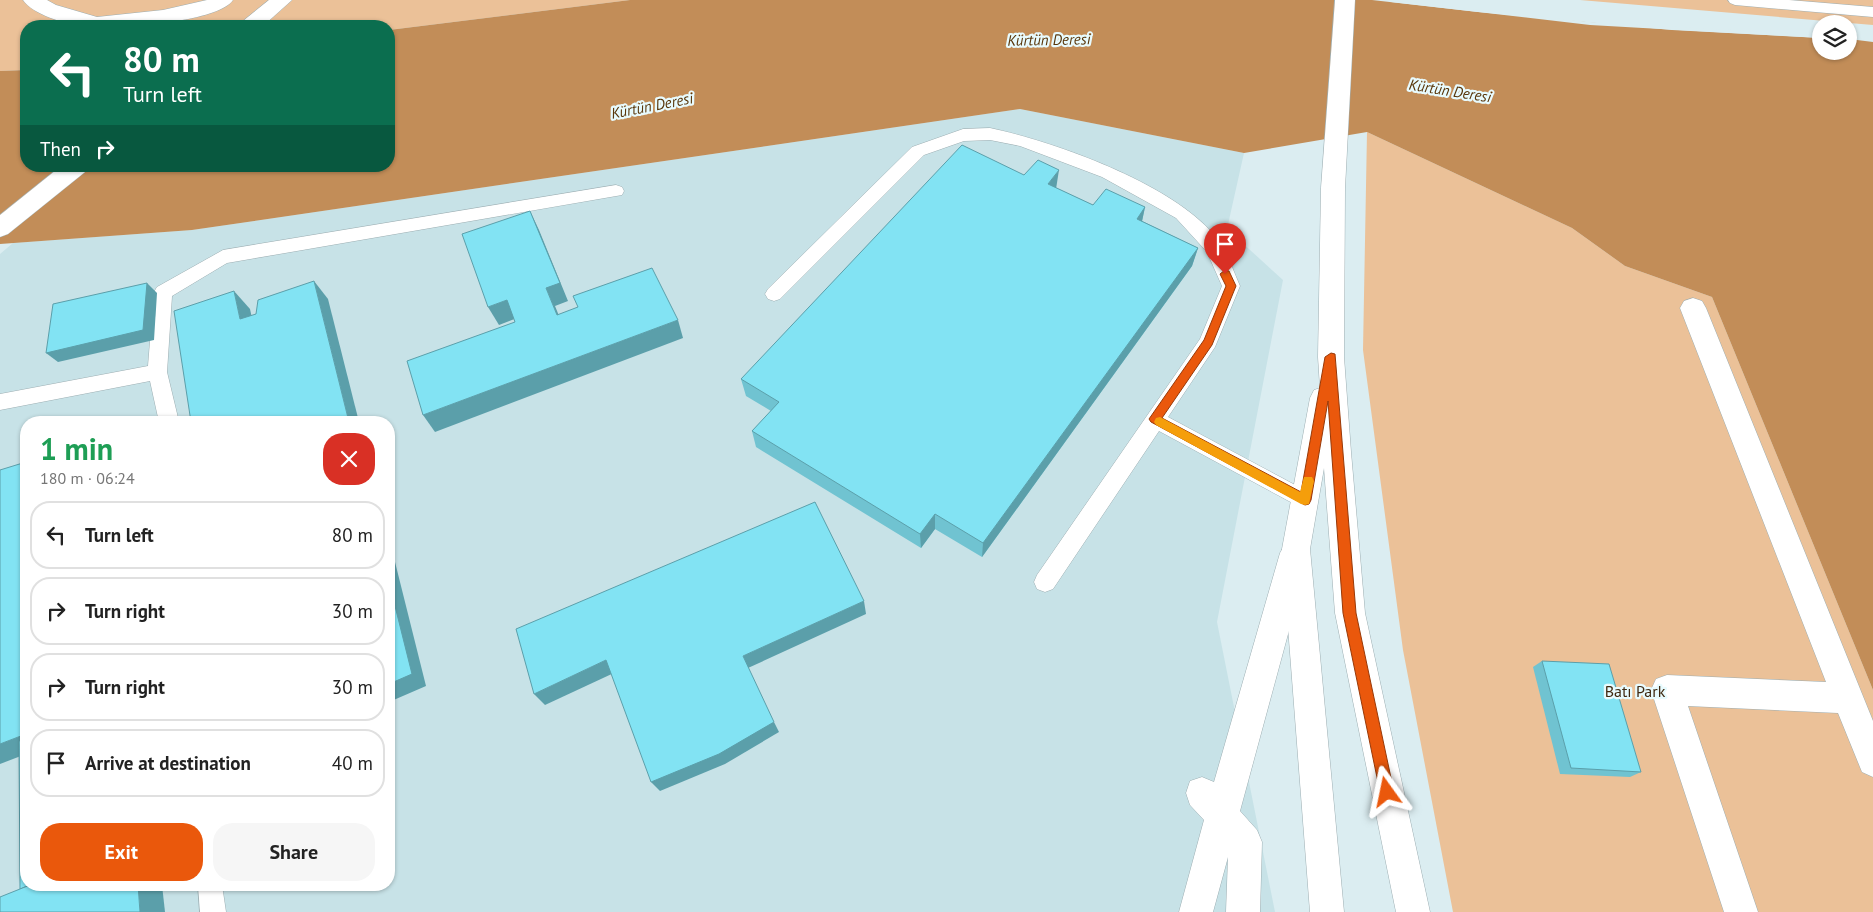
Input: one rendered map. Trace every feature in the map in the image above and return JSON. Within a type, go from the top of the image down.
[{"type":"main road","points":[[33,0],[49,10],[83,20]]},
{"type":"main road","points":[[134,20],[163,17],[212,6],[223,0]]},
{"type":"main road","points":[[257,20],[282,0]]},
{"type":"main road","points":[[1345,0],[1333,188],[1331,357],[1350,613],[1413,912]]},
{"type":"main road","points":[[0,228],[70,172]]},
{"type":"main road","points":[[1693,308],[1873,761]]},
{"type":"main road","points":[[1196,912],[1212,804],[1296,549],[1331,357]]},
{"type":"main road","points":[[1296,549],[1327,912]]},
{"type":"main road","points":[[1740,912],[1667,690],[1848,698]]},
{"type":"main road","points":[[1212,804],[1245,842],[1243,912]]},
{"type":"lane","points":[[1736,0],[1873,12]]},
{"type":"lane","points":[[774,294],[918,151],[963,135],[990,134],[1023,142],[1108,173],[1182,214],[1214,248],[1231,286],[1208,342],[1045,582]]},
{"type":"lane","points":[[167,416],[156,372],[163,292],[222,257],[616,191]]},
{"type":"lane","points":[[0,402],[156,372]]},
{"type":"lane","points":[[1155,419],[1305,500]]},
{"type":"lane","points":[[211,891],[213,912]]},
{"type":"shaded area","points":[[1020,109],[1244,153],[1227,229],[1283,280],[1217,622],[1275,912],[0,912],[0,254],[13,243],[192,230]]},
{"type":"green space","points":[[0,0],[630,0],[395,29],[395,20],[20,20],[20,70],[0,71]]},
{"type":"green space","points":[[1580,0],[1873,0],[1873,25],[1857,24],[1857,15],[1812,15],[1812,20]]},
{"type":"green space","name":"Batı Park","points":[[1367,132],[1572,228],[1625,266],[1712,297],[1873,690],[1873,912],[1453,912],[1403,650],[1363,350]]},
{"type":"water","name":"Kürtün Deresi","points":[[630,0],[1372,0],[1672,30],[1812,38],[1812,60],[1857,60],[1857,40],[1873,42],[1873,690],[1712,297],[1625,266],[1572,228],[1367,132],[1244,153],[1020,109],[192,230],[0,244],[0,71],[20,70],[20,172],[395,172],[395,29]]},
{"type":"pier","points":[[1390,0],[1590,22],[1812,34],[1812,37],[1590,25],[1391,2]]},
{"type":"building","points":[[962,145],[1024,175],[1038,160],[1059,170],[1048,184],[1093,205],[1106,189],[1145,207],[1137,219],[1198,248],[983,543],[935,514],[920,534],[752,431],[779,402],[741,379]]},
{"type":"building","points":[[530,211],[560,283],[546,288],[557,315],[578,307],[573,296],[652,268],[678,320],[423,415],[407,361],[515,322],[507,300],[488,307],[462,234]]},
{"type":"building","points":[[314,281],[348,416],[190,416],[174,311],[234,291],[240,319],[256,314],[258,300]]},
{"type":"building","points":[[147,283],[143,330],[46,353],[53,304]]},
{"type":"building","points":[[20,464],[20,736],[0,744],[0,470]]},
{"type":"building","points":[[815,502],[864,601],[743,656],[774,722],[719,754],[651,782],[606,660],[534,694],[516,629]]},
{"type":"building","points":[[395,606],[412,674],[395,681]]},
{"type":"building","points":[[1542,661],[1609,664],[1641,772],[1571,768]]},
{"type":"building","points":[[19,741],[20,741],[20,889]]},
{"type":"building","points":[[20,889],[20,891],[138,891],[140,912],[0,912],[0,897]]},
{"type":"slow traffic","points":[[1160,422],[1305,500],[1308,481]]},
{"type":"route","points":[[1225,274],[1231,286],[1208,342],[1155,419],[1305,500],[1331,357],[1350,613],[1387,792]]}]
